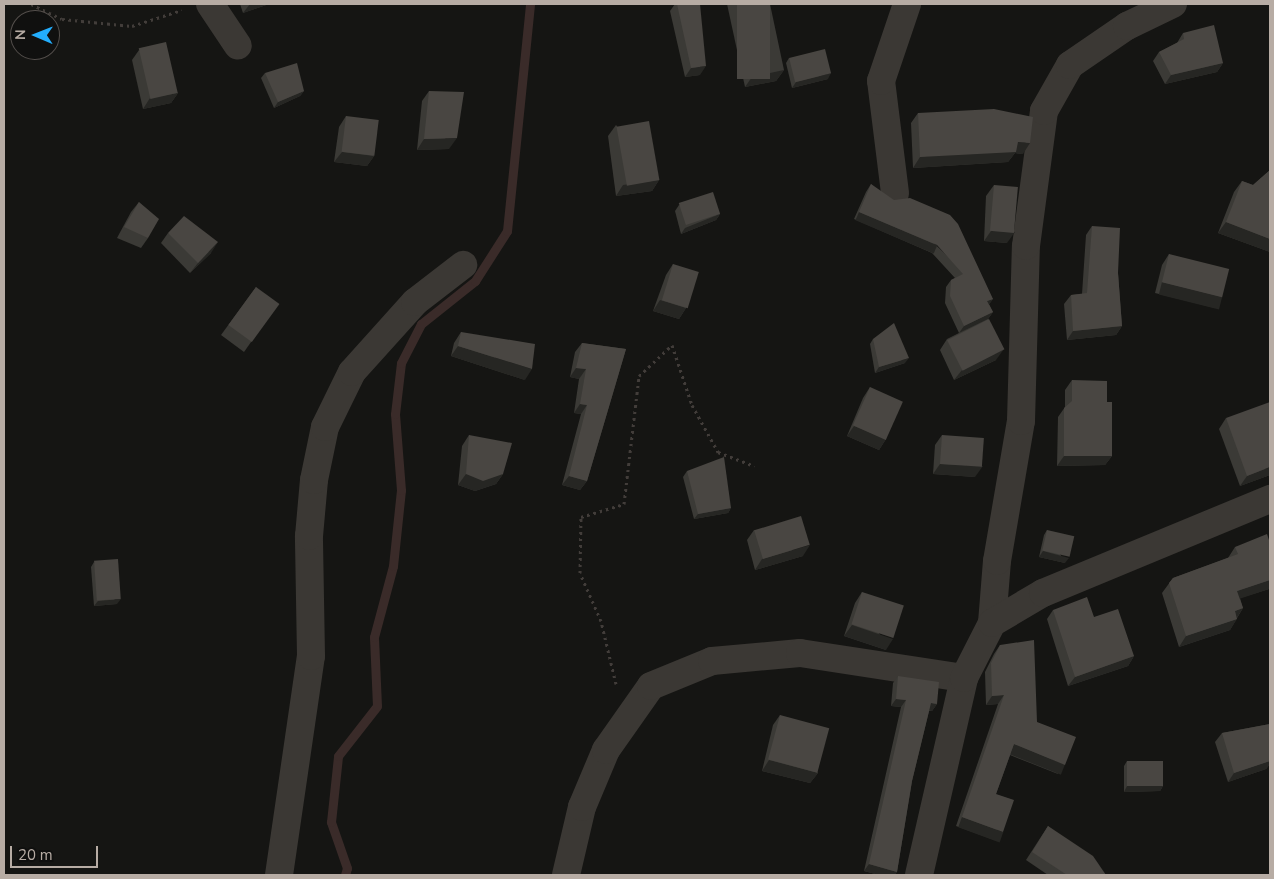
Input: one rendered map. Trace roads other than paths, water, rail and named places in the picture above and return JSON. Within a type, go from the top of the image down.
[{"type":"street","points":[[895,193],[882,81],[907,4]]},
{"type":"street","points":[[919,875],[964,678],[992,623],[996,561],[1021,421],[1026,246],[1044,111],[1070,65],[1127,26],[1173,4]]},
{"type":"street","points":[[202,5],[238,46]]},
{"type":"street","points":[[279,875],[311,656],[309,536],[314,480],[325,428],[352,372],[415,302],[463,266]]},
{"type":"street","points":[[992,623],[1043,593],[1270,499]]},
{"type":"street","points":[[566,875],[582,807],[606,750],[651,686],[712,662],[800,653],[964,678]]},
{"type":"waterway","points":[[345,875],[347,868],[331,822],[338,756],[377,706],[374,637],[393,566],[401,490],[395,414],[401,363],[421,324],[475,281],[507,231],[530,4]]}]
